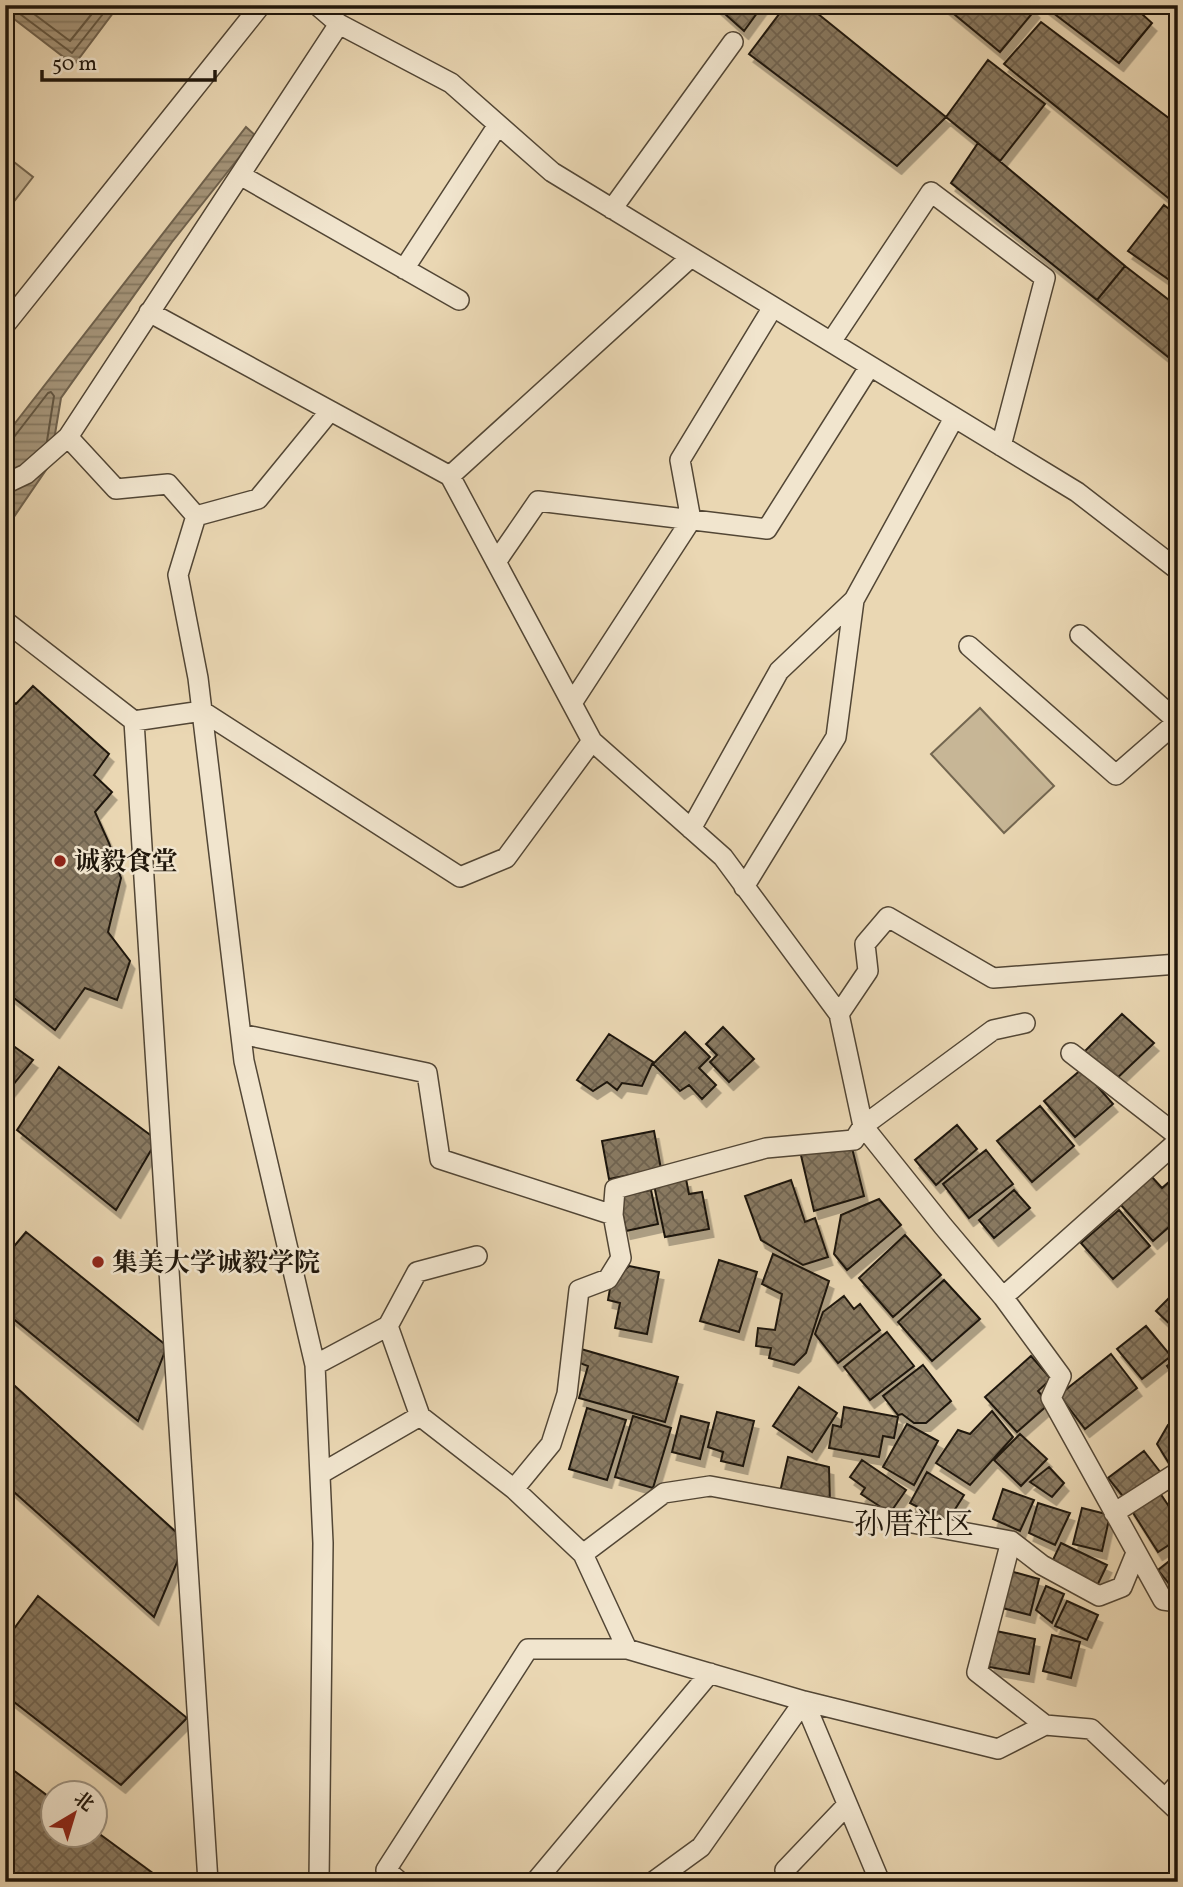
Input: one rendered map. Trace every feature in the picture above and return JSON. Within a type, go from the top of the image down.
[{"type":"street","points":[[5,325],[261,5]]},
{"type":"street","points":[[317,5],[340,24],[451,83],[552,172],[1077,492],[1178,570]]},
{"type":"street","points":[[5,484],[26,474],[68,437],[340,24]]},
{"type":"street","points":[[612,209],[733,42]]},
{"type":"street","points":[[404,269],[498,124]]},
{"type":"street","points":[[240,175],[459,300]]},
{"type":"street","points":[[831,342],[931,192],[1045,278],[1001,446]]},
{"type":"street","points":[[450,476],[691,257]]},
{"type":"street","points":[[572,703],[691,520],[680,460],[774,307]]},
{"type":"street","points":[[149,312],[450,476],[592,741],[723,857],[839,1014],[863,1126],[1003,1297],[1061,1376],[1051,1398],[1163,1600],[1178,1602]]},
{"type":"street","points":[[496,562],[537,501],[767,529],[870,366]]},
{"type":"street","points":[[196,516],[258,499],[330,411]]},
{"type":"street","points":[[691,829],[779,671],[854,600],[954,418]]},
{"type":"street","points":[[68,437],[117,489],[168,484],[196,516]]},
{"type":"street","points":[[196,516],[178,575],[198,678],[244,1061],[315,1365],[323,1543],[319,1882]]},
{"type":"street","points":[[744,887],[836,737],[854,600]]},
{"type":"street","points":[[5,621],[134,721],[202,710],[460,877],[506,858],[592,741]]},
{"type":"street","points":[[969,646],[1116,775],[1177,721],[1080,635]]},
{"type":"street","points":[[134,721],[208,1882]]},
{"type":"street","points":[[839,1014],[869,971],[865,944],[888,917],[993,978],[1178,964]]},
{"type":"street","points":[[514,1489],[551,1444],[568,1394],[579,1290],[608,1279],[621,1258],[612,1215],[615,1189],[766,1148],[854,1140],[863,1126],[993,1031],[1025,1023]]},
{"type":"street","points":[[241,1034],[427,1073],[440,1159],[612,1215]]},
{"type":"street","points":[[1003,1297],[1178,1138],[1071,1053]]},
{"type":"street","points":[[315,1365],[388,1326],[417,1272],[477,1256]]},
{"type":"street","points":[[388,1326],[420,1416],[514,1489],[583,1554],[627,1649]]},
{"type":"street","points":[[320,1474],[420,1416]]},
{"type":"street","points":[[1114,1513],[1178,1472]]},
{"type":"street","points":[[583,1554],[664,1493],[710,1486],[1012,1541],[1042,1565],[1099,1596],[1122,1587],[1136,1553]]},
{"type":"street","points":[[1012,1541],[977,1672],[1045,1725]]},
{"type":"street","points":[[400,1882],[386,1870],[528,1649],[627,1649],[804,1701],[998,1749],[1045,1725],[1091,1728],[1173,1798]]},
{"type":"street","points":[[535,1882],[710,1673]]},
{"type":"street","points":[[804,1701],[880,1882]]},
{"type":"street","points":[[653,1882],[701,1847],[804,1701]]},
{"type":"street","points":[[789,1882],[785,1870],[848,1805]]},
{"type":"shaded area","points":[[5,155],[33,177],[5,213]]},
{"type":"shaded area","points":[[980,708],[1054,786],[1004,833],[931,754]]},
{"type":"water","points":[[5,5],[119,5],[74,65],[5,12]]},
{"type":"water","points":[[246,127],[256,136],[172,242],[61,398],[50,464],[5,530],[5,436]]},
{"type":"building","points":[[715,5],[763,5],[744,31]]},
{"type":"building","points":[[786,5],[807,5],[946,117],[897,166],[749,54]]},
{"type":"building","points":[[943,5],[1030,5],[1035,10],[1000,52]]},
{"type":"building","points":[[1132,5],[1152,23],[1119,63],[1044,6]]},
{"type":"building","points":[[1041,22],[1178,125],[1178,206],[1004,64]]},
{"type":"building","points":[[988,60],[1045,104],[1000,161],[946,117]]},
{"type":"building","points":[[978,143],[1125,266],[1097,300],[951,183]]},
{"type":"building","points":[[1164,205],[1178,216],[1178,286],[1128,251]]},
{"type":"building","points":[[1125,266],[1178,307],[1178,365],[1097,300]]},
{"type":"building","name":"诚毅食堂","points":[[33,686],[109,754],[94,775],[112,792],[95,812],[121,878],[108,932],[130,961],[117,1000],[85,988],[55,1030],[5,991],[5,695],[16,704]]},
{"type":"building","points":[[1122,1014],[1154,1043],[1113,1082],[1084,1052]]},
{"type":"building","points":[[723,1027],[754,1059],[729,1082],[710,1062],[717,1055],[706,1044]]},
{"type":"building","points":[[685,1032],[710,1057],[699,1068],[716,1085],[702,1099],[689,1085],[680,1091],[653,1064]]},
{"type":"building","points":[[609,1034],[653,1062],[642,1086],[622,1083],[617,1090],[607,1082],[593,1091],[577,1080]]},
{"type":"building","points":[[5,1040],[33,1060],[5,1095]]},
{"type":"building","points":[[59,1067],[157,1140],[116,1210],[17,1130]]},
{"type":"building","points":[[1082,1069],[1113,1104],[1075,1137],[1044,1101]]},
{"type":"building","points":[[1040,1106],[1074,1146],[1032,1182],[997,1141]]},
{"type":"building","points":[[957,1125],[977,1149],[936,1185],[915,1160]]},
{"type":"building","points":[[654,1131],[661,1169],[609,1179],[602,1141]]},
{"type":"building","points":[[851,1144],[864,1196],[814,1211],[800,1151]]},
{"type":"building","points":[[986,1150],[1013,1184],[969,1218],[943,1184]]},
{"type":"building","points":[[1177,1175],[1178,1219],[1153,1241],[1120,1204],[1151,1176],[1162,1188]]},
{"type":"building","points":[[686,1179],[689,1194],[702,1192],[709,1229],[665,1237],[654,1185]]},
{"type":"building","points":[[791,1180],[805,1222],[815,1218],[828,1257],[803,1265],[761,1240],[745,1196]]},
{"type":"building","points":[[651,1190],[658,1224],[626,1231],[619,1196]]},
{"type":"building","points":[[1014,1190],[1030,1208],[994,1238],[979,1220]]},
{"type":"building","points":[[879,1199],[901,1225],[847,1270],[834,1254],[841,1215]]},
{"type":"building","points":[[1119,1210],[1150,1246],[1113,1279],[1081,1243]]},
{"type":"building","points":[[26,1232],[167,1346],[138,1421],[5,1312],[5,1257]]},
{"type":"building","points":[[905,1235],[941,1275],[893,1317],[859,1278]]},
{"type":"building","points":[[773,1254],[829,1281],[806,1353],[794,1365],[769,1358],[771,1348],[756,1346],[758,1328],[775,1330],[782,1294],[762,1284]]},
{"type":"building","points":[[719,1260],[757,1272],[739,1332],[700,1321]]},
{"type":"building","points":[[629,1266],[659,1272],[647,1334],[615,1328],[620,1303],[608,1300],[611,1283]]},
{"type":"building","points":[[944,1280],[980,1319],[932,1361],[898,1322]]},
{"type":"building","points":[[1178,1289],[1178,1332],[1156,1311]]},
{"type":"building","points":[[844,1296],[854,1309],[860,1304],[880,1330],[838,1363],[815,1334],[823,1312]]},
{"type":"building","points":[[1146,1326],[1171,1356],[1142,1379],[1117,1349]]},
{"type":"building","points":[[887,1332],[914,1366],[870,1400],[844,1367]]},
{"type":"building","points":[[581,1349],[678,1377],[665,1422],[579,1398],[588,1366],[577,1362]]},
{"type":"building","points":[[1111,1354],[1137,1388],[1085,1429],[1059,1395]]},
{"type":"building","points":[[1031,1356],[1051,1379],[1038,1391],[1049,1404],[1017,1432],[985,1397]]},
{"type":"building","points":[[1178,1358],[1178,1382],[1167,1366]]},
{"type":"building","points":[[923,1365],[951,1401],[926,1423],[914,1423],[902,1414],[898,1415],[883,1396]]},
{"type":"building","points":[[5,1377],[186,1541],[154,1617],[5,1484]]},
{"type":"building","points":[[799,1387],[837,1413],[812,1452],[773,1426]]},
{"type":"building","points":[[844,1407],[898,1417],[894,1438],[883,1436],[879,1457],[829,1448],[833,1425],[841,1427]]},
{"type":"building","points":[[587,1408],[626,1420],[607,1480],[569,1469]]},
{"type":"building","points":[[992,1411],[1013,1437],[970,1485],[936,1463],[958,1430],[970,1434]]},
{"type":"building","points":[[717,1412],[754,1421],[743,1466],[721,1461],[723,1452],[708,1447]]},
{"type":"building","points":[[633,1416],[671,1428],[653,1488],[615,1477]]},
{"type":"building","points":[[681,1416],[709,1423],[700,1459],[672,1452]]},
{"type":"building","points":[[1178,1418],[1178,1463],[1170,1465],[1157,1444],[1168,1425]]},
{"type":"building","points":[[907,1424],[938,1441],[914,1485],[883,1467]]},
{"type":"building","points":[[1020,1434],[1047,1459],[1021,1486],[994,1460]]},
{"type":"building","points":[[1144,1451],[1161,1473],[1126,1500],[1108,1478]]},
{"type":"building","points":[[788,1457],[829,1467],[830,1504],[780,1492]]},
{"type":"building","points":[[862,1460],[906,1490],[890,1513],[861,1494],[865,1488],[850,1477]]},
{"type":"building","points":[[1049,1467],[1064,1483],[1052,1497],[1030,1482]]},
{"type":"building","points":[[927,1472],[964,1495],[947,1522],[910,1503]]},
{"type":"building","points":[[1178,1479],[1178,1505],[1166,1487]]},
{"type":"building","points":[[1003,1489],[1034,1500],[1020,1531],[993,1519]]},
{"type":"building","points":[[1158,1490],[1178,1520],[1178,1539],[1158,1552],[1130,1508]]},
{"type":"building","points":[[1038,1503],[1070,1513],[1055,1545],[1029,1533]]},
{"type":"building","points":[[1082,1508],[1110,1515],[1102,1551],[1073,1544]]},
{"type":"building","points":[[1061,1543],[1107,1565],[1096,1588],[1050,1566]]},
{"type":"building","points":[[1178,1554],[1178,1595],[1158,1570]]},
{"type":"building","points":[[1010,1571],[1039,1579],[1030,1615],[1002,1608]]},
{"type":"building","points":[[1046,1586],[1064,1594],[1052,1623],[1036,1610]]},
{"type":"building","points":[[38,1596],[187,1718],[121,1785],[5,1695],[5,1641]]},
{"type":"building","points":[[1067,1601],[1098,1615],[1087,1640],[1055,1626]]},
{"type":"building","points":[[996,1631],[1035,1639],[1029,1674],[989,1667]]},
{"type":"building","points":[[1052,1635],[1080,1642],[1071,1678],[1043,1671]]},
{"type":"building","points":[[5,1764],[38,1789],[38,1848],[108,1848],[108,1840],[165,1882],[23,1882],[5,1866]]},
{"type":"place","name":"诚毅食堂","points":[[60,861]]},
{"type":"place","name":"集美大学诚毅学院","points":[[98,1262]]},
{"type":"district","name":"孙厝社区","points":[[914,1524]]}]
